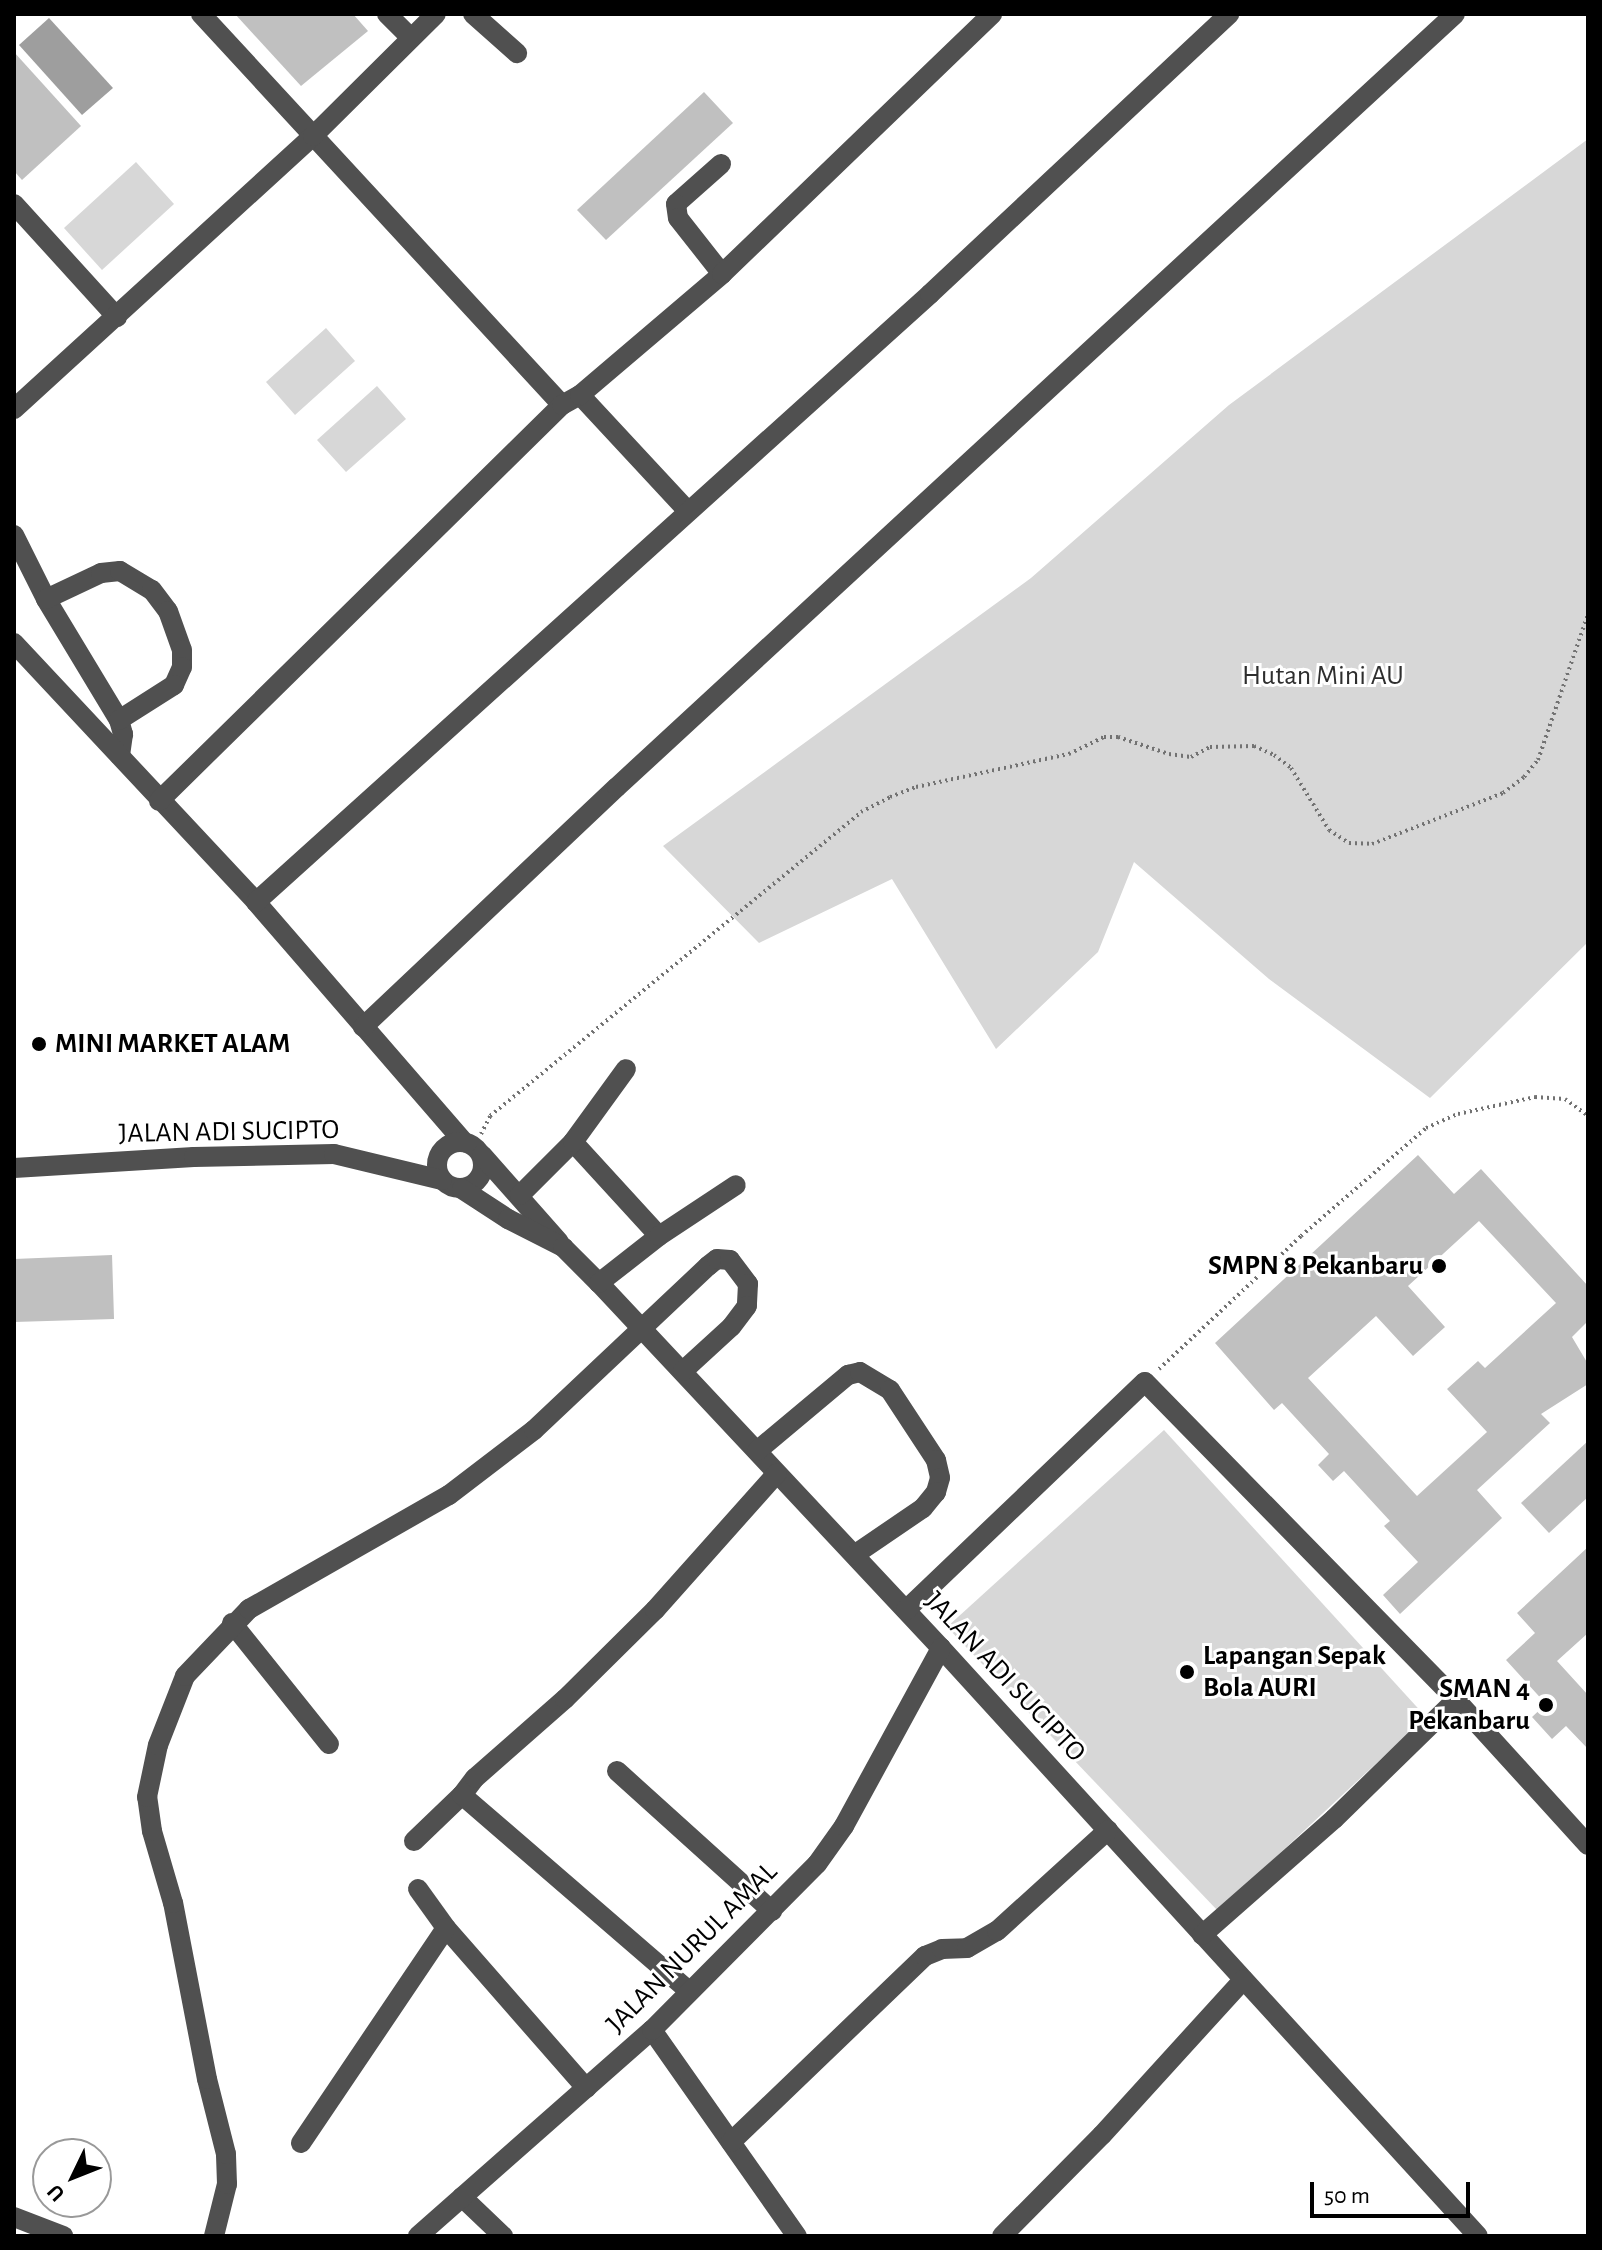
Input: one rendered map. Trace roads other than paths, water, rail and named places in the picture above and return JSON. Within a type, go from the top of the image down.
[{"type":"street","points":[[201,14],[313,136],[571,400],[687,510]]},
{"type":"street","points":[[387,14],[411,38]]},
{"type":"street","points":[[14,409],[313,136],[436,14]]},
{"type":"street","points":[[473,14],[517,53]]},
{"type":"street","points":[[159,801],[571,400],[722,274],[992,14]]},
{"type":"street","points":[[256,902],[930,294],[1229,14]]},
{"type":"street","points":[[363,1027],[628,776],[1455,14]]},
{"type":"street","points":[[721,164],[676,204],[678,218],[722,274]]},
{"type":"street","points":[[14,204],[117,317]]},
{"type":"street","points":[[14,535],[46,599],[119,720],[123,734],[120,756]]},
{"type":"street","points":[[46,599],[101,573],[120,571],[152,590],[168,611],[182,650],[182,667],[167,690],[119,720]]},
{"type":"street","points":[[14,643],[256,902],[363,1027],[520,1195],[563,1247]]},
{"type":"street","points":[[520,1195],[573,1142],[626,1069]]},
{"type":"street","points":[[573,1142],[659,1236]]},
{"type":"street","points":[[448,1145],[474,1148],[481,1177],[462,1189],[442,1180],[438,1157],[448,1145]]},
{"type":"street","name":"JALAN ADI SUCIPTO","points":[[14,1168],[194,1157],[334,1154],[442,1180]]},
{"type":"street","points":[[599,1283],[659,1236],[736,1185]]},
{"type":"street","name":"JALAN ADI SUCIPTO","points":[[462,1189],[508,1219],[563,1247],[599,1283],[906,1610],[1478,2236]]},
{"type":"street","points":[[214,2236],[227,2184],[226,2154],[207,2079],[173,1903],[152,1831],[147,1797],[158,1745],[185,1676],[232,1623],[273,1592],[373,1542],[449,1495],[534,1430],[717,1259],[730,1260],[748,1284],[747,1306],[731,1327],[683,1371]]},
{"type":"street","points":[[757,1451],[848,1375],[860,1372],[870,1375],[890,1390],[936,1460],[940,1478],[936,1492],[923,1508],[854,1555]]},
{"type":"street","points":[[906,1610],[1145,1382],[1456,1700],[1588,1845]]},
{"type":"street","points":[[414,1841],[462,1795],[475,1778],[565,1699],[655,1610],[777,1473]]},
{"type":"street","points":[[232,1623],[329,1744]]},
{"type":"street","name":"JALAN NURUL AMAL","points":[[418,2236],[652,2030],[817,1864],[844,1826],[941,1648]]},
{"type":"street","points":[[1202,1935],[1334,1819],[1456,1700]]},
{"type":"street","points":[[617,1771],[772,1911]]},
{"type":"street","points":[[462,1795],[689,1991]]},
{"type":"street","points":[[731,2142],[925,1956],[942,1949],[967,1948],[997,1931],[1108,1830]]},
{"type":"street","points":[[418,1889],[446,1928],[586,2088]]},
{"type":"street","points":[[301,2143],[446,1928]]},
{"type":"street","points":[[1002,2236],[1102,2135],[1243,1980]]},
{"type":"street","points":[[652,2030],[797,2236]]},
{"type":"street","points":[[462,2197],[503,2236]]},
{"type":"street","points":[[14,2217],[63,2236]]},
{"type":"place","name":"MINI MARKET ALAM","points":[[39,1044]]},
{"type":"place","name":"SMPN 8 Pekanbaru","points":[[1439,1266]]},
{"type":"place","name":"Lapangan Sepak Bola AURI","points":[[1187,1672]]},
{"type":"place","name":"SMAN 4 Pekanbaru","points":[[1546,1705]]},
{"type":"park label","name":"Hutan Mini AU","points":[[1323,676]]}]
